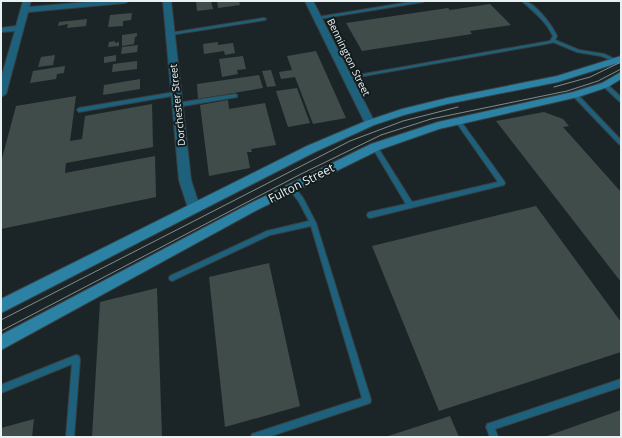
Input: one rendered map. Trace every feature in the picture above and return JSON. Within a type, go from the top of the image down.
[{"type":"main road","points":[[1,306],[311,149],[370,123],[402,112],[447,101],[564,77],[619,60]]},
{"type":"main road","name":"Fulton Street","points":[[1,343],[292,188],[375,147],[416,132],[458,121],[575,95],[605,85],[621,75]]},
{"type":"main road","points":[[605,85],[621,81]]},
{"type":"street","points":[[1,94],[27,1]]},
{"type":"street","points":[[25,10],[125,1]]},
{"type":"street","name":"Dorchester Street","points":[[167,1],[175,94],[185,180],[194,208]]},
{"type":"street","name":"Bennington Street","points":[[309,1],[370,123]]},
{"type":"street","points":[[1,30],[19,28]]},
{"type":"lane","points":[[318,18],[338,16],[423,1]]},
{"type":"lane","points":[[347,78],[551,42],[555,36],[550,25],[524,1]]},
{"type":"lane","points":[[170,34],[264,19]]},
{"type":"lane","points":[[552,40],[578,51],[602,55],[619,60]]},
{"type":"lane","points":[[605,85],[621,100]]},
{"type":"lane","points":[[79,110],[175,94]]},
{"type":"lane","points":[[575,95],[621,143]]},
{"type":"lane","points":[[177,105],[234,96]]},
{"type":"lane","points":[[370,215],[502,183],[458,121]]},
{"type":"lane","points":[[375,147],[410,205]]},
{"type":"lane","points":[[255,437],[367,400],[313,223],[301,200],[292,188]]},
{"type":"lane","points":[[172,278],[269,233],[313,223]]},
{"type":"lane","points":[[1,388],[76,359],[70,437]]},
{"type":"lane","points":[[494,437],[490,427],[621,383]]},
{"type":"building","points":[[196,1],[211,1],[213,9],[197,11]]},
{"type":"building","points":[[217,1],[239,1],[240,5],[218,8]]},
{"type":"building","points":[[490,4],[511,25],[470,31],[472,34],[362,51],[346,23],[448,8],[450,10]]},
{"type":"building","points":[[132,13],[131,20],[123,21],[123,26],[108,27],[110,15]]},
{"type":"building","points":[[87,19],[86,26],[67,28],[68,24],[58,26],[59,22]]},
{"type":"building","points":[[137,33],[134,44],[122,46],[122,35]]},
{"type":"building","points":[[115,41],[115,43],[119,42],[119,46],[108,47],[109,42]]},
{"type":"building","points":[[218,42],[218,45],[233,43],[235,53],[225,55],[224,51],[204,54],[203,44]]},
{"type":"building","points":[[138,45],[137,52],[121,54],[122,47]]},
{"type":"building","points":[[316,51],[346,118],[313,124],[295,77],[281,79],[279,72],[292,70],[287,56]]},
{"type":"building","points":[[55,55],[53,65],[38,67],[41,57]]},
{"type":"building","points":[[116,55],[116,61],[104,63],[104,57]]},
{"type":"building","points":[[243,56],[246,69],[237,70],[238,74],[222,77],[219,59]]},
{"type":"building","points":[[137,61],[137,69],[112,72],[113,64]]},
{"type":"building","points":[[65,66],[64,73],[57,74],[56,79],[30,83],[33,71]]},
{"type":"building","points":[[271,70],[276,86],[267,87],[262,71]]},
{"type":"building","points":[[259,75],[263,88],[198,99],[197,84]]},
{"type":"building","points":[[140,79],[140,89],[103,95],[104,85]]},
{"type":"building","points":[[297,88],[310,123],[288,127],[276,91]]},
{"type":"building","points":[[76,96],[70,141],[82,139],[85,116],[152,104],[153,147],[66,163],[65,173],[155,156],[156,197],[1,229],[1,162],[16,106]]},
{"type":"building","points":[[228,100],[229,109],[265,103],[276,145],[251,149],[252,152],[247,152],[250,168],[209,176],[200,105]]},
{"type":"building","points":[[544,112],[563,119],[569,126],[563,127],[621,192],[621,282],[496,121]]},
{"type":"building","points":[[536,206],[621,322],[621,352],[439,411],[372,246]]},
{"type":"building","points":[[269,263],[300,406],[225,427],[209,277]]},
{"type":"building","points":[[157,288],[162,437],[92,437],[100,302]]},
{"type":"building","points":[[621,410],[621,437],[544,437]]},
{"type":"building","points":[[450,416],[459,437],[385,437]]},
{"type":"building","points":[[34,419],[32,437],[1,437],[1,428]]},
{"type":"tram line","points":[[554,87],[590,77],[621,62]]},
{"type":"tram line","points":[[1,331],[301,174],[381,135],[431,119],[567,91],[598,81],[621,69]]},
{"type":"tram line","points":[[1,320],[350,141],[403,121],[458,107]]}]
